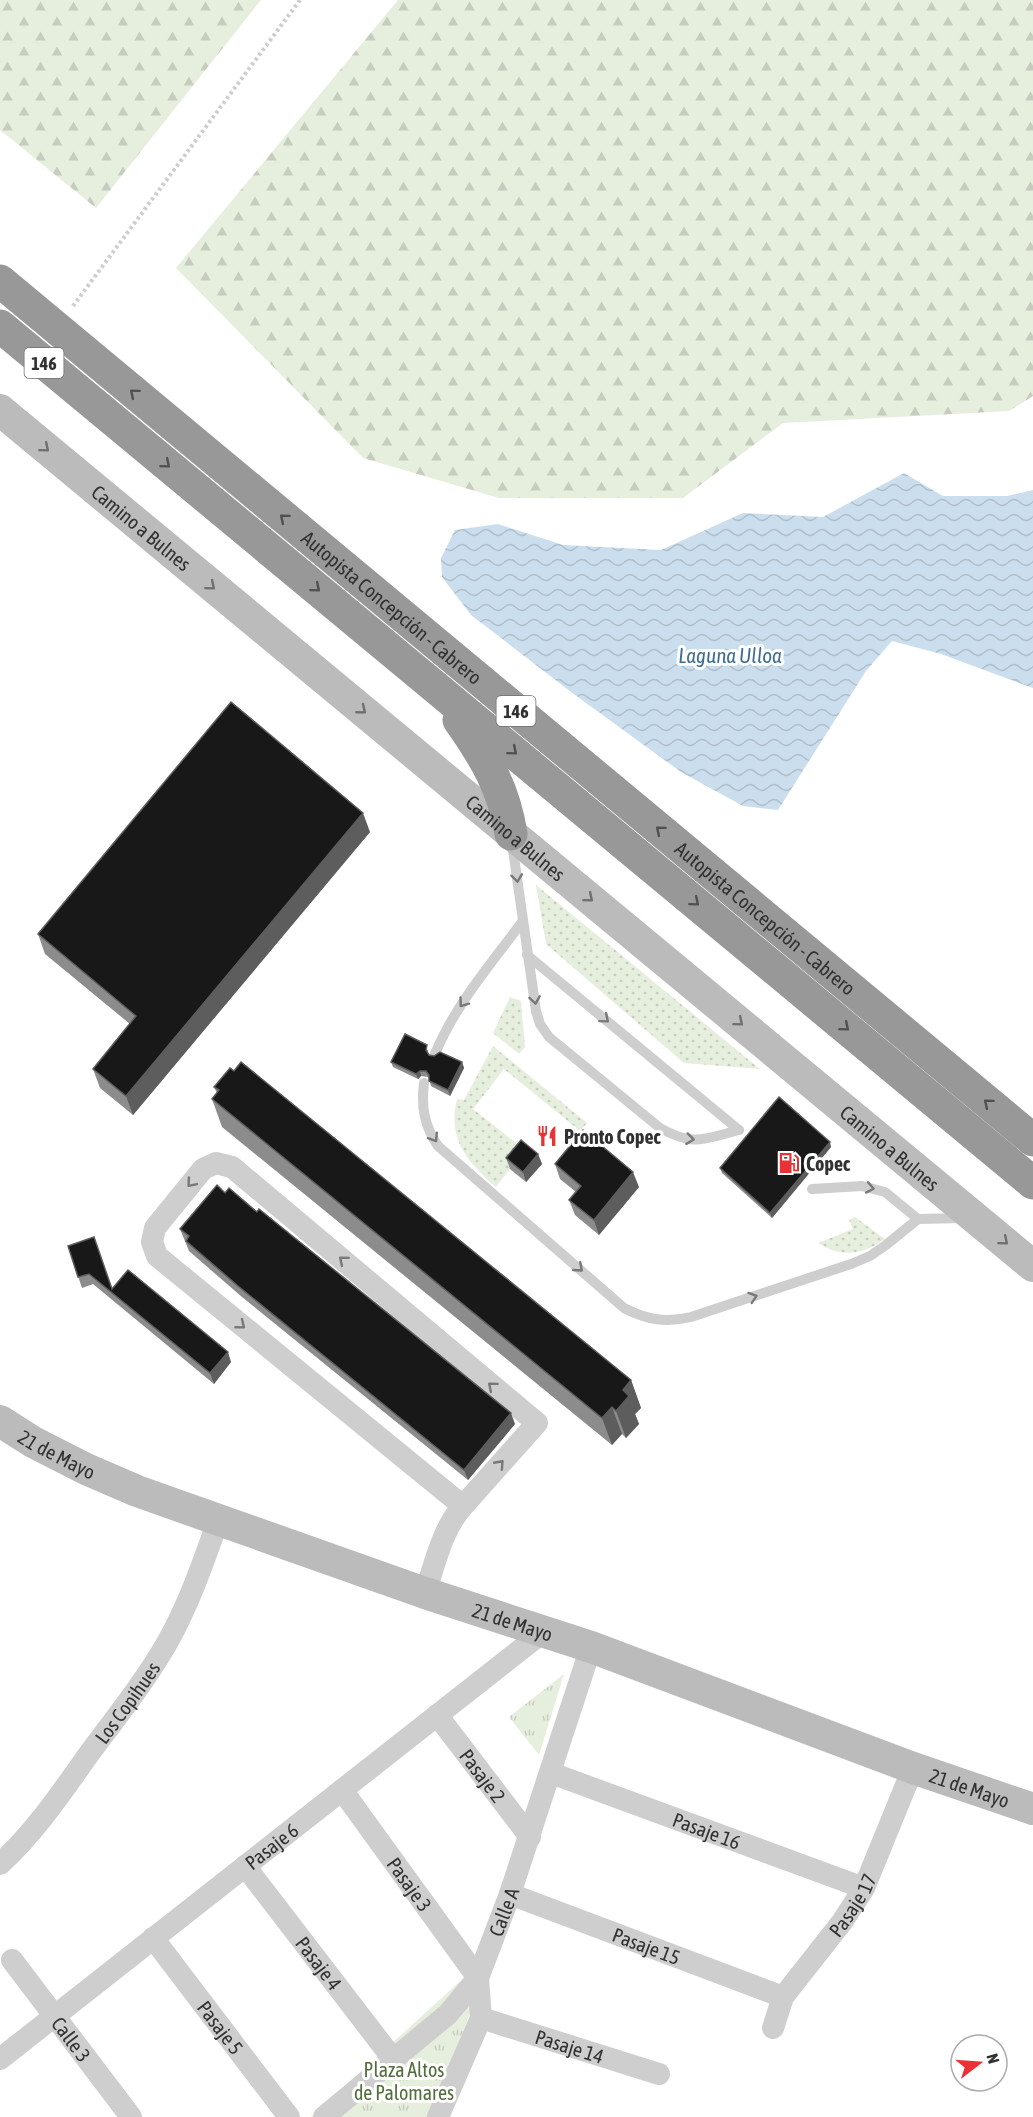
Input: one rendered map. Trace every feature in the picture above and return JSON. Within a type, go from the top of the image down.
[{"type":"highway","name":"Autopista Concepción - Cabrero","points":[[0,281],[1033,1140]]},
{"type":"highway","name":"Autopista Concepción - Cabrero","points":[[0,326],[1033,1183]]},
{"type":"highway","points":[[436,687],[493,772],[508,810],[511,834]]},
{"type":"street","name":"Camino a Bulnes","points":[[0,410],[1033,1266]]},
{"type":"street","points":[[425,1593],[447,1530],[463,1506],[537,1423],[232,1167],[216,1163],[203,1169],[155,1228],[153,1242],[158,1256],[463,1506]]},
{"type":"street","name":"21 de Mayo","points":[[0,1421],[33,1442],[86,1469],[137,1491],[425,1593],[591,1647],[913,1768],[1033,1809]]},
{"type":"street","name":"Los Copihues","points":[[0,1864],[14,1851],[41,1818],[152,1667],[172,1635],[192,1593],[218,1521]]},
{"type":"street","name":"Pasaje 6","points":[[0,2059],[543,1632]]},
{"type":"street","name":"Calle A","points":[[324,2117],[448,2014],[478,1977],[530,1837],[591,1647]]},
{"type":"street","name":"Pasaje 2","points":[[437,1715],[530,1837]]},
{"type":"street","name":"Pasaje 17","points":[[772,2028],[783,1997],[842,1922],[864,1887],[913,1768]]},
{"type":"street","name":"Pasaje 16","points":[[551,1773],[864,1887]]},
{"type":"street","name":"Pasaje 3","points":[[342,1790],[478,1977]]},
{"type":"street","name":"Pasaje 4","points":[[245,1866],[393,2059]]},
{"type":"street","name":"Pasaje 15","points":[[510,1894],[783,1997]]},
{"type":"street","name":"Pasaje 5","points":[[153,1938],[289,2117]]},
{"type":"street","name":"Calle 3","points":[[12,1960],[127,2116]]},
{"type":"street","points":[[438,2117],[481,2018],[478,1977]]},
{"type":"street","name":"Pasaje 14","points":[[481,2018],[659,2074]]},
{"type":"lane","points":[[511,834],[522,922],[527,955],[536,1011],[540,1024],[549,1037],[660,1128],[676,1137],[695,1141],[739,1130],[527,955]]},
{"type":"lane","points":[[435,1054],[444,1032],[457,1011],[522,922]]},
{"type":"lane","points":[[424,1083],[423,1112],[438,1146],[624,1308],[639,1316],[655,1320],[679,1320],[851,1264],[870,1256],[918,1219],[975,1217]]},
{"type":"lane","points":[[812,1189],[861,1186],[885,1192],[918,1219]]},
{"type":"path","points":[[56,328],[300,0]]},
{"type":"green space","points":[[0,0],[261,0],[96,208],[0,130]]},
{"type":"green space","points":[[398,0],[1033,0],[1033,396],[1009,411],[783,423],[683,498],[499,498],[363,458],[176,268]]},
{"type":"green space","points":[[536,885],[760,1069],[684,1063],[546,944]]},
{"type":"green space","points":[[510,997],[521,1001],[525,1047],[519,1054],[493,1033]]},
{"type":"green space","points":[[493,1046],[587,1123],[580,1131],[504,1069],[473,1109],[525,1150],[496,1187],[462,1149],[455,1127],[457,1099],[464,1100]]},
{"type":"green space","points":[[855,1217],[885,1239],[852,1253],[835,1251],[818,1243],[853,1229],[849,1220]]},
{"type":"green space","points":[[564,1674],[539,1755],[509,1717]]},
{"type":"green space","name":"Plaza Altos de Palomares","points":[[480,1963],[476,1999],[429,2117],[311,2117]]},
{"type":"water","name":"Laguna Ulloa","points":[[904,473],[943,496],[1007,496],[1033,490],[1033,688],[941,654],[892,641],[866,671],[778,810],[743,806],[681,772],[471,615],[442,577],[441,558],[455,530],[498,524],[563,545],[661,550],[743,513],[823,517]]},
{"type":"building","points":[[231,702],[363,813],[126,1096],[93,1069],[136,1016],[38,934]]},
{"type":"building","points":[[405,1034],[427,1045],[426,1050],[429,1055],[434,1056],[440,1052],[462,1062],[448,1090],[429,1081],[426,1071],[416,1074],[391,1062]]},
{"type":"building","points":[[241,1062],[631,1380],[623,1390],[629,1396],[616,1411],[612,1407],[602,1418],[212,1099],[219,1090],[214,1087],[230,1068],[234,1071]]},
{"type":"building","points":[[779,1097],[830,1142],[770,1213],[720,1168]]},
{"type":"building","points":[[583,1130],[633,1172],[594,1220],[569,1200],[581,1186],[555,1164]]},
{"type":"building","points":[[521,1140],[538,1154],[523,1172],[506,1158]]},
{"type":"building","points":[[217,1185],[225,1193],[229,1188],[257,1212],[259,1209],[511,1413],[464,1470],[186,1241],[189,1236],[180,1229]]},
{"type":"building","points":[[94,1237],[112,1289],[128,1270],[228,1352],[210,1373],[89,1274],[78,1277],[68,1246]]},
{"type":"place","name":"Pronto Copec","points":[[547,1136]]},
{"type":"place","name":"Copec","points":[[789,1163]]}]
